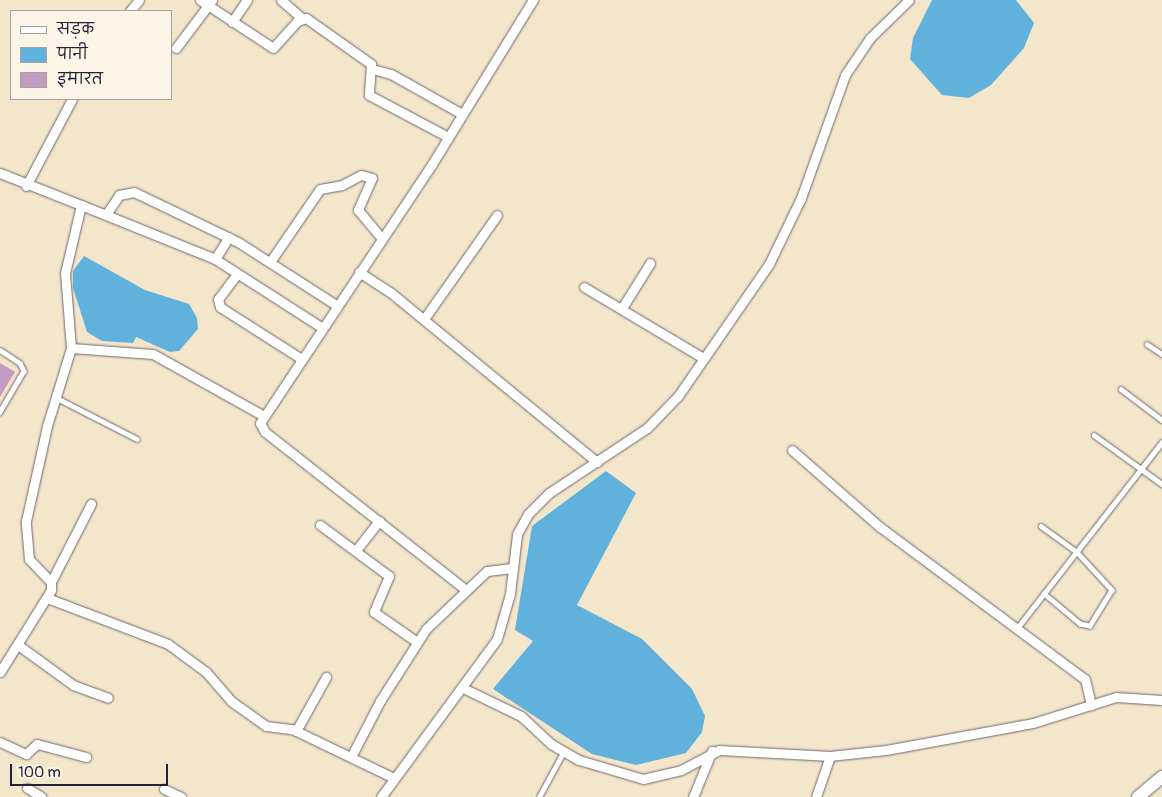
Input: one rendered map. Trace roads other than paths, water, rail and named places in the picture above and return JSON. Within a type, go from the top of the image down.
[{"type":"street","points":[[131,10],[139,0]]},
{"type":"street","points":[[232,22],[247,0]]},
{"type":"street","points":[[281,0],[302,18],[368,60],[372,69],[366,87],[369,96],[448,136]]},
{"type":"street","points":[[466,590],[265,432],[260,426],[262,414],[359,272],[448,136],[533,0]]},
{"type":"street","points":[[381,797],[463,688],[500,631],[517,534],[528,514],[549,494],[648,428],[678,396],[770,264],[801,198],[845,75],[870,38],[909,0]]},
{"type":"street","points":[[176,48],[207,2],[232,22],[273,48],[302,18]]},
{"type":"street","points":[[372,69],[391,74],[462,114]]},
{"type":"street","points":[[26,186],[71,100]]},
{"type":"street","points":[[0,172],[26,186],[107,213],[215,259],[320,327]]},
{"type":"street","points":[[270,262],[320,189],[342,185],[361,175],[372,178],[358,210],[381,237]]},
{"type":"street","points":[[107,213],[118,195],[134,192],[229,237],[336,305]]},
{"type":"street","points":[[50,582],[29,559],[26,521],[55,397],[71,348],[65,273],[81,205]]},
{"type":"street","points":[[424,319],[497,215]]},
{"type":"street","points":[[215,259],[229,237]]},
{"type":"street","points":[[622,308],[650,263]]},
{"type":"street","points":[[359,272],[424,319],[597,462]]},
{"type":"street","points":[[237,274],[218,299],[220,307],[300,358]]},
{"type":"street","points":[[584,287],[703,358]]},
{"type":"street","points":[[71,348],[153,354],[262,414]]},
{"type":"street","points":[[792,450],[880,527],[1085,678],[1091,705]]},
{"type":"street","points":[[0,672],[47,598],[50,582],[91,504]]},
{"type":"street","points":[[357,550],[380,521]]},
{"type":"street","points":[[320,525],[357,550],[390,579],[374,612],[417,642]]},
{"type":"street","points":[[352,755],[417,642],[466,590],[487,571],[512,568]]},
{"type":"street","points":[[47,598],[168,644],[206,672],[234,704],[266,726],[296,731],[352,755],[394,778]]},
{"type":"street","points":[[18,645],[73,685],[108,698]]},
{"type":"street","points":[[296,731],[326,677]]},
{"type":"street","points":[[463,688],[521,716],[564,751],[643,779],[681,770],[712,751],[830,756],[891,750],[1016,727],[1116,697],[1162,700]]},
{"type":"street","points":[[0,742],[26,754],[36,744],[86,757]]},
{"type":"street","points":[[693,797],[712,751]]},
{"type":"street","points":[[816,797],[830,756]]},
{"type":"street","points":[[1138,797],[1162,777]]},
{"type":"street","points":[[27,788],[42,797]]},
{"type":"street","points":[[164,789],[181,797]]},
{"type":"lane","points":[[1147,344],[1162,354]]},
{"type":"lane","points":[[0,350],[20,363],[24,371],[0,412]]},
{"type":"lane","points":[[1121,389],[1162,420]]},
{"type":"lane","points":[[55,397],[137,439]]},
{"type":"lane","points":[[1094,434],[1162,484]]},
{"type":"lane","points":[[1018,627],[1162,442]]},
{"type":"lane","points":[[1041,526],[1077,552],[1112,586],[1093,623],[1080,624],[1044,594]]},
{"type":"lane","points":[[539,797],[564,751]]},
{"type":"water","points":[[932,0],[1016,0],[1034,23],[1024,48],[991,85],[969,98],[942,95],[910,59],[913,38]]},
{"type":"water","points":[[84,256],[145,290],[189,304],[197,318],[198,329],[179,351],[170,352],[136,337],[133,343],[102,341],[87,332],[73,288],[73,271]]},
{"type":"water","points":[[606,471],[636,493],[577,605],[642,639],[692,689],[705,716],[702,732],[686,753],[636,765],[592,754],[493,689],[533,641],[515,630],[532,526]]}]
